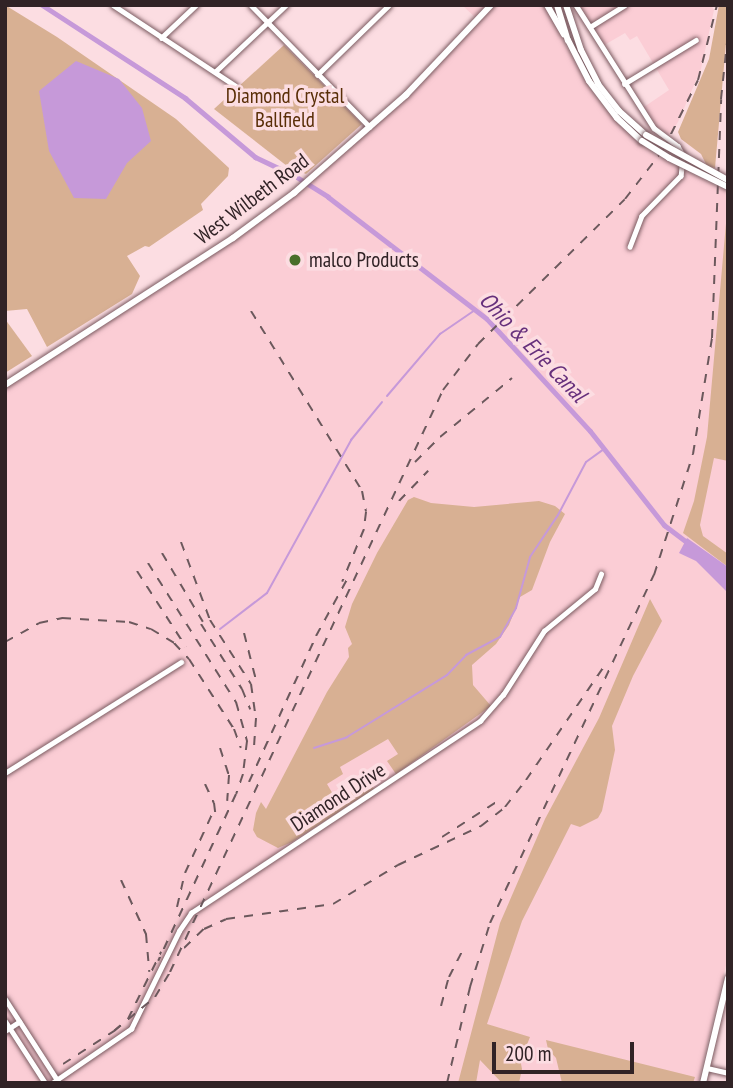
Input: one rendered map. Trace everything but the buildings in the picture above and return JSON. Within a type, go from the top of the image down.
[{"type":"main road","name":"West Wilbeth Road","points":[[5,385],[233,238],[295,192],[371,128],[451,51],[491,5]]},
{"type":"main road","points":[[547,5],[598,94],[617,118],[669,158],[728,187]]},
{"type":"main road","points":[[557,5],[568,40]]},
{"type":"main road","points":[[566,5],[577,41],[593,76],[619,111],[644,138],[728,180]]},
{"type":"main road","points":[[703,1083],[728,978]]},
{"type":"street","points":[[113,5],[236,86]]},
{"type":"street","points":[[161,38],[196,5]]},
{"type":"street","points":[[251,5],[371,128]]},
{"type":"street","points":[[216,71],[286,5]]},
{"type":"street","points":[[317,75],[389,5]]},
{"type":"street","points":[[576,5],[654,128],[678,146],[684,159],[681,176],[642,216],[630,247]]},
{"type":"street","points":[[590,27],[625,5]]},
{"type":"street","points":[[624,84],[696,40]]},
{"type":"street","name":"Diamond Drive","points":[[56,1082],[126,1034],[134,1025],[179,931],[191,913],[480,721],[503,695],[544,631],[595,589],[601,574]]},
{"type":"street","points":[[5,773],[181,662]]},
{"type":"street","points":[[5,999],[56,1082]]},
{"type":"street","points":[[5,1021],[7,1029],[45,1083]]},
{"type":"street","points":[[7,1029],[19,1022]]},
{"type":"street","points":[[706,1068],[728,1073]]},
{"type":"shaded area","points":[[462,5],[544,5],[588,86],[608,112],[655,155],[728,192],[728,957],[698,1083],[5,1083],[5,385],[265,215],[371,128],[478,20]]},
{"type":"shaded area","points":[[576,5],[711,5],[714,10],[701,69],[678,122],[667,139],[641,109],[669,90],[637,36],[630,40],[625,33],[601,47]]},
{"type":"shaded area","points":[[76,61],[119,79],[142,108],[151,141],[127,163],[106,199],[74,198],[49,151],[39,91]]},
{"type":"shaded area","points":[[687,538],[728,567],[728,593],[696,561],[679,553]]},
{"type":"green space","points":[[5,5],[57,37],[176,119],[229,168],[228,176],[201,204],[203,210],[149,247],[145,246],[127,256],[140,276],[132,294],[47,347],[27,309],[5,311]]},
{"type":"green space","points":[[719,5],[728,5],[728,21],[715,168],[707,166],[701,154],[681,139],[678,132],[709,59]]},
{"type":"green space","name":"Diamond Crystal Ballfield","points":[[284,45],[362,124],[306,174],[287,166],[214,109]]},
{"type":"green space","points":[[728,201],[728,461],[714,458],[700,525],[703,536],[728,554],[728,567],[683,533],[694,501],[707,437]]},
{"type":"green space","points":[[5,319],[32,356],[5,373]]},
{"type":"green space","points":[[414,497],[431,503],[474,507],[539,501],[555,506],[565,514],[550,542],[532,590],[520,597],[509,625],[496,644],[472,665],[473,685],[491,706],[396,774],[387,761],[398,754],[388,739],[340,767],[343,774],[327,784],[337,801],[369,781],[374,789],[292,842],[278,848],[257,837],[253,830],[256,813],[261,802],[266,809],[327,692],[349,657],[348,648],[352,644],[345,627],[352,604],[377,553],[408,500]]},
{"type":"green space","points":[[650,599],[662,621],[633,676],[612,726],[615,750],[602,811],[598,818],[580,827],[571,824],[522,921],[487,1024],[530,1037],[526,1047],[518,1048],[522,1069],[519,1083],[502,1083],[480,1060],[476,1083],[458,1083],[500,923],[545,819],[599,718]]},
{"type":"green space","points":[[546,1040],[695,1077],[693,1083],[562,1083],[556,1058],[548,1049]]},
{"type":"waterway","name":"Ohio & Erie Canal","points":[[42,5],[185,98],[255,157],[295,176],[328,197],[487,319],[590,431],[664,525],[691,545]]},
{"type":"waterway","points":[[387,396],[440,334],[475,310]]},
{"type":"waterway","points":[[220,629],[267,593],[351,440],[382,402]]},
{"type":"waterway","points":[[314,748],[347,737],[447,675],[466,655],[500,637],[516,608],[530,557],[558,515],[586,462],[604,449]]},
{"type":"railway","points":[[114,1031],[155,997],[170,972],[443,390],[478,344],[625,199],[663,150],[698,80],[717,5]]},
{"type":"railway","points":[[447,1083],[470,987],[490,923],[654,575],[693,454],[712,338],[721,99],[728,34]]},
{"type":"railway","points":[[251,311],[362,491],[366,512],[364,529],[342,582]]},
{"type":"railway","points":[[415,462],[440,437],[512,378]]},
{"type":"railway","points":[[399,501],[428,471]]},
{"type":"railway","points":[[181,542],[210,620],[251,684],[256,718],[254,747]]},
{"type":"railway","points":[[162,553],[203,622]]},
{"type":"railway","points":[[148,563],[236,702],[247,741],[243,774],[236,794],[158,961]]},
{"type":"railway","points":[[137,571],[186,647]]},
{"type":"railway","points":[[249,782],[316,636],[350,574]]},
{"type":"railway","points":[[5,642],[39,623],[62,618],[129,622],[151,629],[174,643],[189,659],[234,729],[241,748]]},
{"type":"railway","points":[[201,624],[242,689],[250,709]]},
{"type":"railway","points":[[244,633],[256,680]]},
{"type":"railway","points":[[184,948],[204,929],[226,919],[333,904],[398,865],[481,826],[505,807],[526,780],[603,668]]},
{"type":"railway","points":[[220,748],[229,775],[227,801]]},
{"type":"railway","points":[[205,784],[214,803],[216,820]]},
{"type":"railway","points":[[442,837],[501,799]]},
{"type":"railway","points":[[177,907],[185,873],[213,812]]},
{"type":"railway","points":[[121,880],[146,934],[149,972]]},
{"type":"railway","points":[[441,1006],[449,977],[464,948]]},
{"type":"railway","points":[[63,1064],[128,1019],[161,952]]},
{"type":"place","name":"malco Products","points":[[295,260]]}]
